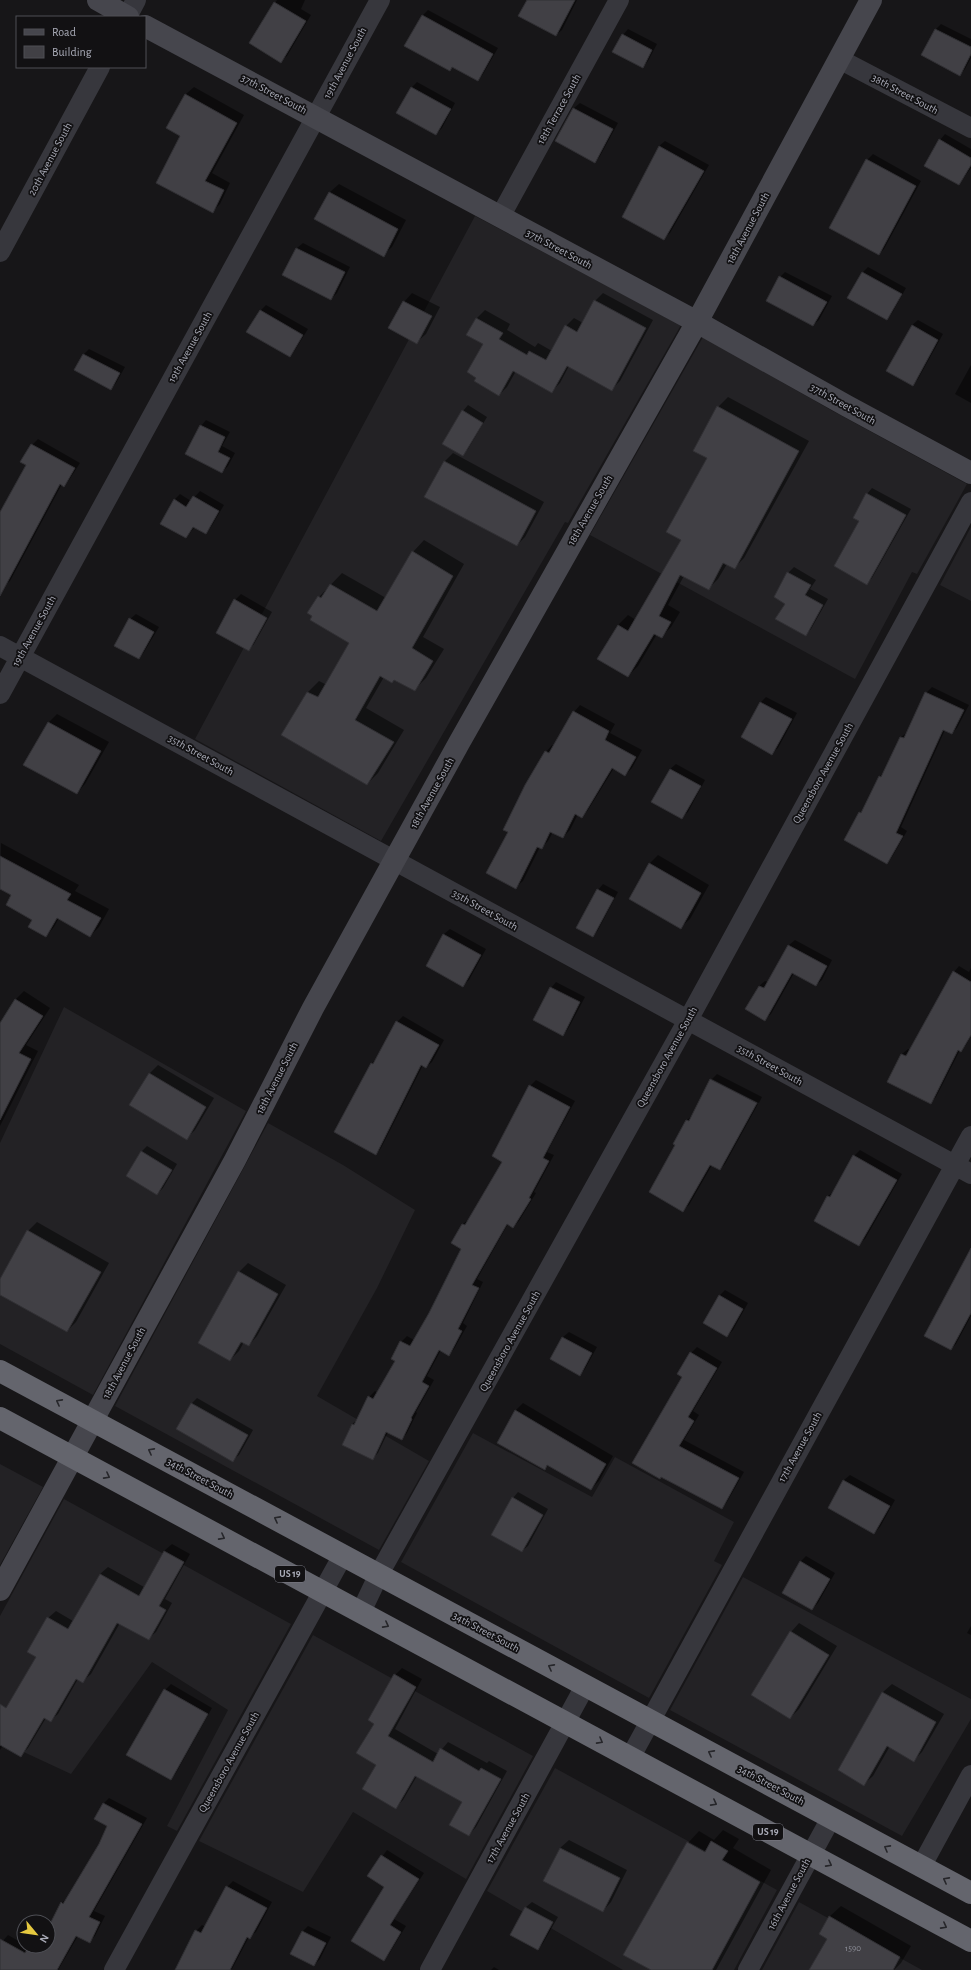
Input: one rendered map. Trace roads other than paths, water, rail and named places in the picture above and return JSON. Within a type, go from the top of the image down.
[{"type":"highway","name":"34th Street South","points":[[0,1371],[971,1894]]},
{"type":"highway","name":"US 19","points":[[0,1418],[971,1941]]},
{"type":"street","name":"37th Street South","points":[[98,0],[133,15]]},
{"type":"street","name":"19th Avenue South","points":[[0,694],[380,0]]},
{"type":"street","name":"18th Terrace South","points":[[500,217],[619,0]]},
{"type":"street","name":"18th Avenue South","points":[[0,1590],[94,1421],[235,1160],[313,1008],[459,743],[697,322],[871,0]]},
{"type":"street","name":"37th Street South","points":[[146,22],[316,117],[697,322],[971,473]]},
{"type":"street","name":"38th Street South","points":[[839,59],[971,128]]},
{"type":"street","name":"20th Avenue South","points":[[0,252],[99,68]]},
{"type":"street","name":"Queensboro Avenue South","points":[[361,1612],[379,1574],[688,1020],[971,502]]},
{"type":"street","name":"35th Street South","points":[[0,646],[963,1170]]},
{"type":"street","name":"17th Avenue South","points":[[630,1758],[963,1170],[971,1136]]},
{"type":"street","name":"Queensboro Avenue South","points":[[114,1970],[322,1591],[344,1555]]},
{"type":"street","name":"17th Avenue South","points":[[430,1970],[586,1686]]},
{"type":"street","points":[[921,1867],[971,1776]]},
{"type":"street","name":"16th Avenue South","points":[[748,1970],[831,1818]]}]
